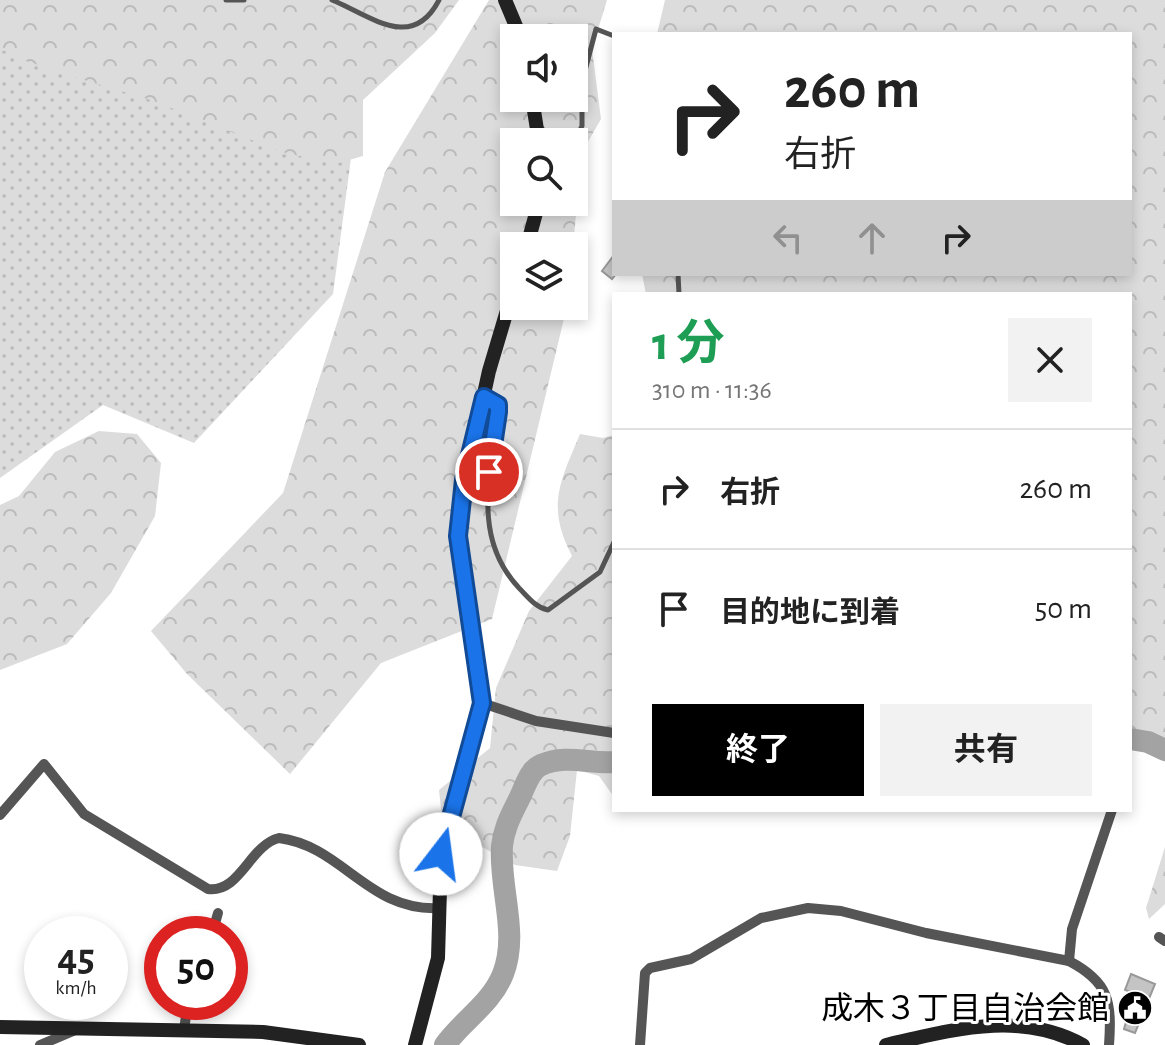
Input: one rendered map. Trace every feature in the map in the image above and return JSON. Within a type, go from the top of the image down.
[{"type":"main road","points":[[505,0],[515,24]]},
{"type":"main road","points":[[535,112],[537,128]]},
{"type":"main road","points":[[415,1045],[438,958],[441,854],[482,703],[458,536],[464,480],[505,320]]},
{"type":"main road","points":[[886,1045],[961,1028],[1005,1024],[1045,1029],[1083,1045]]},
{"type":"main road","points":[[0,1027],[263,1032],[359,1045]]},
{"type":"street","points":[[482,703],[536,721],[612,733]]},
{"type":"street","points":[[1,812],[44,764],[84,814],[208,889],[217,890],[229,884],[262,847],[279,838],[315,847],[373,891],[419,909],[440,908]]},
{"type":"street","points":[[1069,961],[1072,929],[1111,812]]},
{"type":"street","points":[[640,1045],[645,973],[650,968],[691,959],[747,923],[792,911],[825,908],[926,933],[1069,961],[1091,972],[1103,985],[1109,1045]]},
{"type":"street","points":[[184,1030],[185,1020]]},
{"type":"street","points":[[40,1045],[80,1028]]},
{"type":"lane","points":[[226,0],[244,0]]},
{"type":"lane","points":[[332,0],[385,24],[411,28],[431,15],[439,0]]},
{"type":"lane","points":[[581,128],[582,82],[596,29],[612,35]]},
{"type":"lane","points":[[537,124],[541,128]]},
{"type":"lane","points":[[484,397],[498,405],[486,515],[495,547],[510,578],[538,607],[548,610],[600,572],[612,546]]},
{"type":"green space","points":[[0,0],[353,143],[333,294],[194,443],[103,405],[0,478]]},
{"type":"green space","points":[[0,0],[459,0],[435,33],[363,100],[363,156],[335,164],[282,152],[151,100],[47,69],[0,49]]},
{"type":"green space","points":[[489,0],[607,0],[592,49],[601,119],[588,142],[588,128],[500,128],[500,216],[576,216],[574,232],[500,232],[500,320],[564,320],[492,619],[381,663],[290,774],[187,674],[151,631],[283,493],[385,172]]},
{"type":"green space","points":[[665,0],[1165,0],[1165,762],[1132,743],[1132,292],[646,292],[642,276],[1132,276],[1132,32],[657,32]]},
{"type":"green space","points":[[99,431],[137,434],[161,463],[155,516],[111,593],[67,644],[0,670],[0,505],[19,496],[55,452]]},
{"type":"green space","points":[[580,434],[603,438],[612,436],[612,794],[599,776],[577,770],[570,836],[557,871],[515,865],[482,847],[444,837],[439,790],[490,748],[496,688],[529,611],[572,556],[559,523],[558,508],[567,466]]},
{"type":"green space","points":[[1165,847],[1165,904],[1149,919],[1146,908]]},
{"type":"building","points":[[612,258],[614,276],[612,279],[602,271]]},
{"type":"building","points":[[1131,974],[1155,984],[1135,1033],[1124,1029],[1127,1018],[1122,1016],[1131,992],[1125,990]]},
{"type":"waterway","points":[[1132,739],[1165,750]]},
{"type":"waterway","points":[[445,1045],[484,1003],[503,974],[509,927],[502,846],[507,826],[529,778],[537,767],[551,762],[612,762]]},
{"type":"place","name":"成木３丁目自治会館","points":[[1135,1008]]},
{"type":"route","points":[[441,854],[482,703],[482,685],[458,545],[458,521],[464,480],[484,397],[498,405],[489,472]]}]
